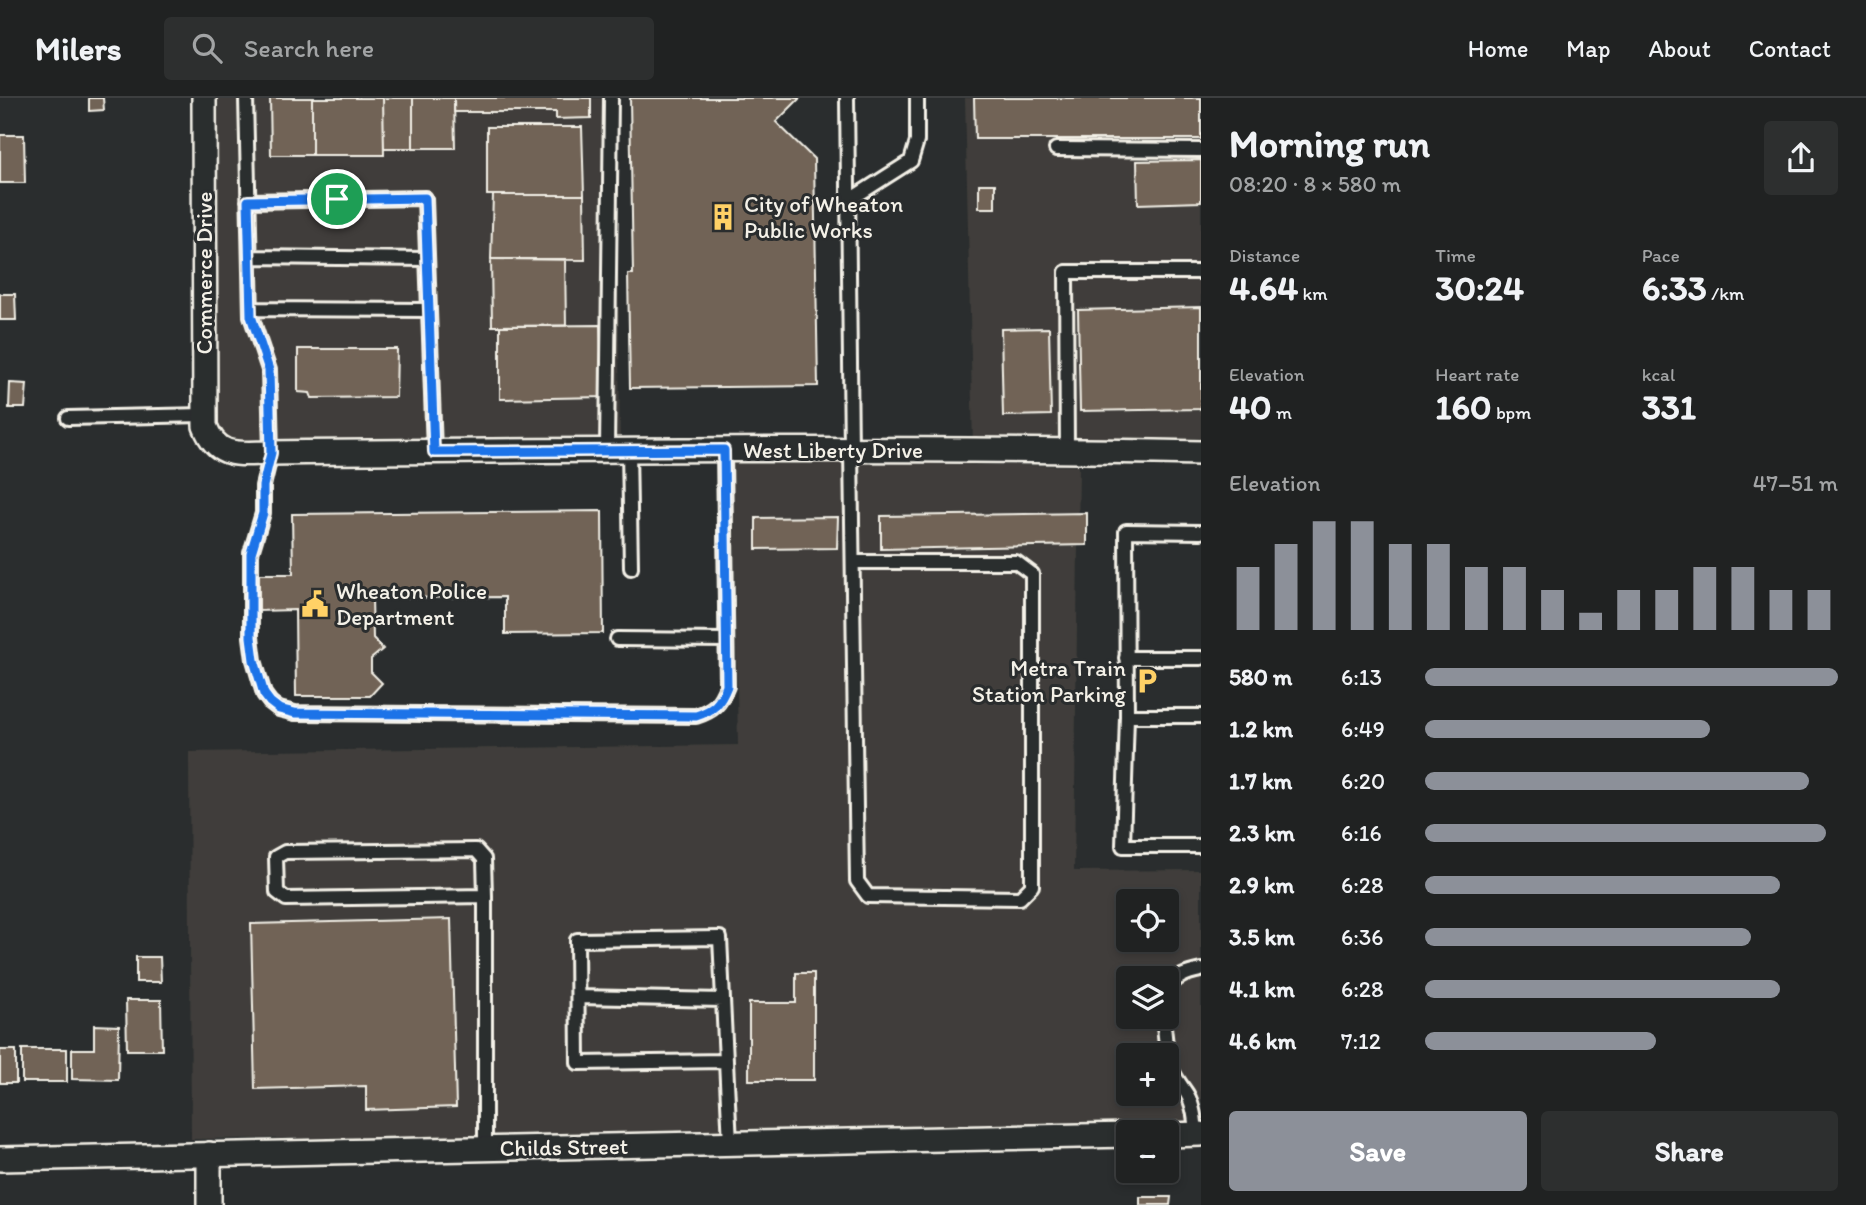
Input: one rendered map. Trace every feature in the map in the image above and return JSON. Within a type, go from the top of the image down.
[{"type":"street","name":"Commerce Drive","points":[[204,98],[204,415],[205,426],[215,445]]},
{"type":"street","name":"West Liberty Drive","points":[[215,445],[235,453],[618,449],[1201,453]]},
{"type":"street","points":[[1179,1135],[1199,1134]]},
{"type":"street","name":"Childs Street","points":[[0,1159],[1116,1135]]},
{"type":"street","points":[[209,1154],[209,1205]]},
{"type":"lane","points":[[246,98],[251,316],[269,370],[271,453],[263,486],[263,513],[251,553],[251,637],[254,660],[264,694],[279,709],[295,713],[696,716],[712,711],[722,701],[727,686],[724,450]]},
{"type":"lane","points":[[611,98],[618,449],[631,568]]},
{"type":"lane","points":[[847,98],[851,450],[858,880],[868,897],[1020,898],[1032,886],[1032,574],[1016,562],[853,562]]},
{"type":"lane","points":[[848,201],[911,161],[917,141],[917,98]]},
{"type":"lane","points":[[1055,149],[1201,150]]},
{"type":"lane","points":[[248,201],[425,198],[434,452]]},
{"type":"lane","points":[[250,257],[427,259]]},
{"type":"lane","points":[[1067,450],[1066,272],[1201,272]]},
{"type":"lane","points":[[251,309],[429,310]]},
{"type":"lane","points":[[68,418],[204,415]]},
{"type":"lane","points":[[1201,532],[1126,531],[1124,846],[1201,846]]},
{"type":"lane","points":[[617,639],[726,640]]},
{"type":"lane","points":[[1126,658],[1201,658]]},
{"type":"lane","points":[[1126,716],[1201,716]]},
{"type":"lane","points":[[485,896],[286,900],[277,892],[276,857],[285,852],[476,850],[484,859],[485,896],[485,1149]]},
{"type":"lane","points":[[726,1060],[578,1063],[577,940],[720,938],[726,1060],[730,1143]]},
{"type":"lane","points":[[1179,977],[1201,970]]},
{"type":"lane","points":[[578,997],[723,1000]]},
{"type":"lane","points":[[1179,1083],[1188,1096],[1199,1134]]},
{"type":"shaded area","points":[[212,98],[617,98],[620,457],[213,457]]},
{"type":"shaded area","points":[[965,98],[1201,98],[1201,448],[973,447]]},
{"type":"shaded area","points":[[733,460],[1079,466],[1074,871],[1201,870],[1201,1125],[1179,1126],[1179,1120],[1116,1120],[1116,1127],[746,1137],[191,1139],[189,752],[738,745]]},
{"type":"building","points":[[89,98],[103,98],[104,110],[89,111]]},
{"type":"building","points":[[270,98],[312,98],[312,155],[271,155]]},
{"type":"building","points":[[312,98],[383,98],[384,155],[312,155]]},
{"type":"building","points":[[383,98],[413,98],[413,148],[384,148]]},
{"type":"building","points":[[413,98],[454,98],[455,148],[413,148]]},
{"type":"building","points":[[454,98],[591,98],[591,118],[556,119],[556,112],[454,112]]},
{"type":"building","name":"City of Wheaton Public Works","points":[[630,98],[800,98],[776,122],[814,159],[818,386],[630,388],[628,274],[633,274]]},
{"type":"building","points":[[974,98],[1201,98],[1201,139],[975,139]]},
{"type":"building","points":[[487,127],[582,127],[584,195],[487,195]]},
{"type":"building","points":[[0,135],[24,135],[25,183],[0,183]]},
{"type":"building","points":[[1201,160],[1201,202],[1138,204],[1137,161]]},
{"type":"building","points":[[979,184],[995,184],[995,208],[979,208]]},
{"type":"building","points":[[493,195],[584,195],[585,260],[491,259]]},
{"type":"building","points":[[491,259],[565,259],[566,326],[492,326]]},
{"type":"building","points":[[0,294],[15,294],[16,320],[0,320]]},
{"type":"building","points":[[1201,307],[1201,409],[1080,411],[1078,310]]},
{"type":"building","points":[[600,325],[603,397],[500,399],[500,326]]},
{"type":"building","points":[[1049,328],[1051,415],[1003,416],[1001,329]]},
{"type":"building","points":[[298,349],[397,349],[396,397],[312,398],[310,393],[298,392]]},
{"type":"building","points":[[10,383],[27,384],[25,408],[9,408]]},
{"type":"building","name":"Wheaton Police Department","points":[[602,511],[603,633],[505,634],[505,597],[372,598],[373,638],[383,649],[371,659],[371,672],[382,683],[370,696],[296,696],[295,610],[257,611],[257,574],[293,574],[292,514]]},
{"type":"building","points":[[1087,513],[1087,545],[881,549],[881,516]]},
{"type":"building","points":[[838,517],[837,548],[756,549],[756,518]]},
{"type":"building","points":[[451,919],[456,1107],[366,1110],[366,1086],[255,1089],[251,924]]},
{"type":"building","points":[[136,957],[160,957],[161,982],[136,982]]},
{"type":"building","points":[[796,973],[814,973],[814,1080],[749,1080],[749,1003],[796,1003]]},
{"type":"building","points":[[126,1000],[161,1000],[162,1050],[127,1050]]},
{"type":"building","points":[[94,1025],[119,1026],[118,1080],[72,1079],[72,1049],[94,1049]]},
{"type":"building","points":[[22,1049],[67,1049],[67,1082],[22,1082]]},
{"type":"building","points":[[0,1050],[16,1050],[16,1083],[0,1083]]},
{"type":"building","points":[[1140,1197],[1171,1197],[1170,1205],[1140,1205]]},
{"type":"place","name":"City of Wheaton Public Works","points":[[723,217]]},
{"type":"place","name":"Wheaton Police Department","points":[[315,604]]},
{"type":"place","name":"Metra Train Station Parking","points":[[1147,681]]},
{"type":"route","points":[[425,198],[434,452],[724,450],[727,686],[722,701],[712,711],[696,716],[295,713],[279,709],[264,694],[254,660],[251,637],[251,553],[263,513],[263,486],[271,453],[269,370],[251,316],[248,201],[337,199],[425,198]]}]
